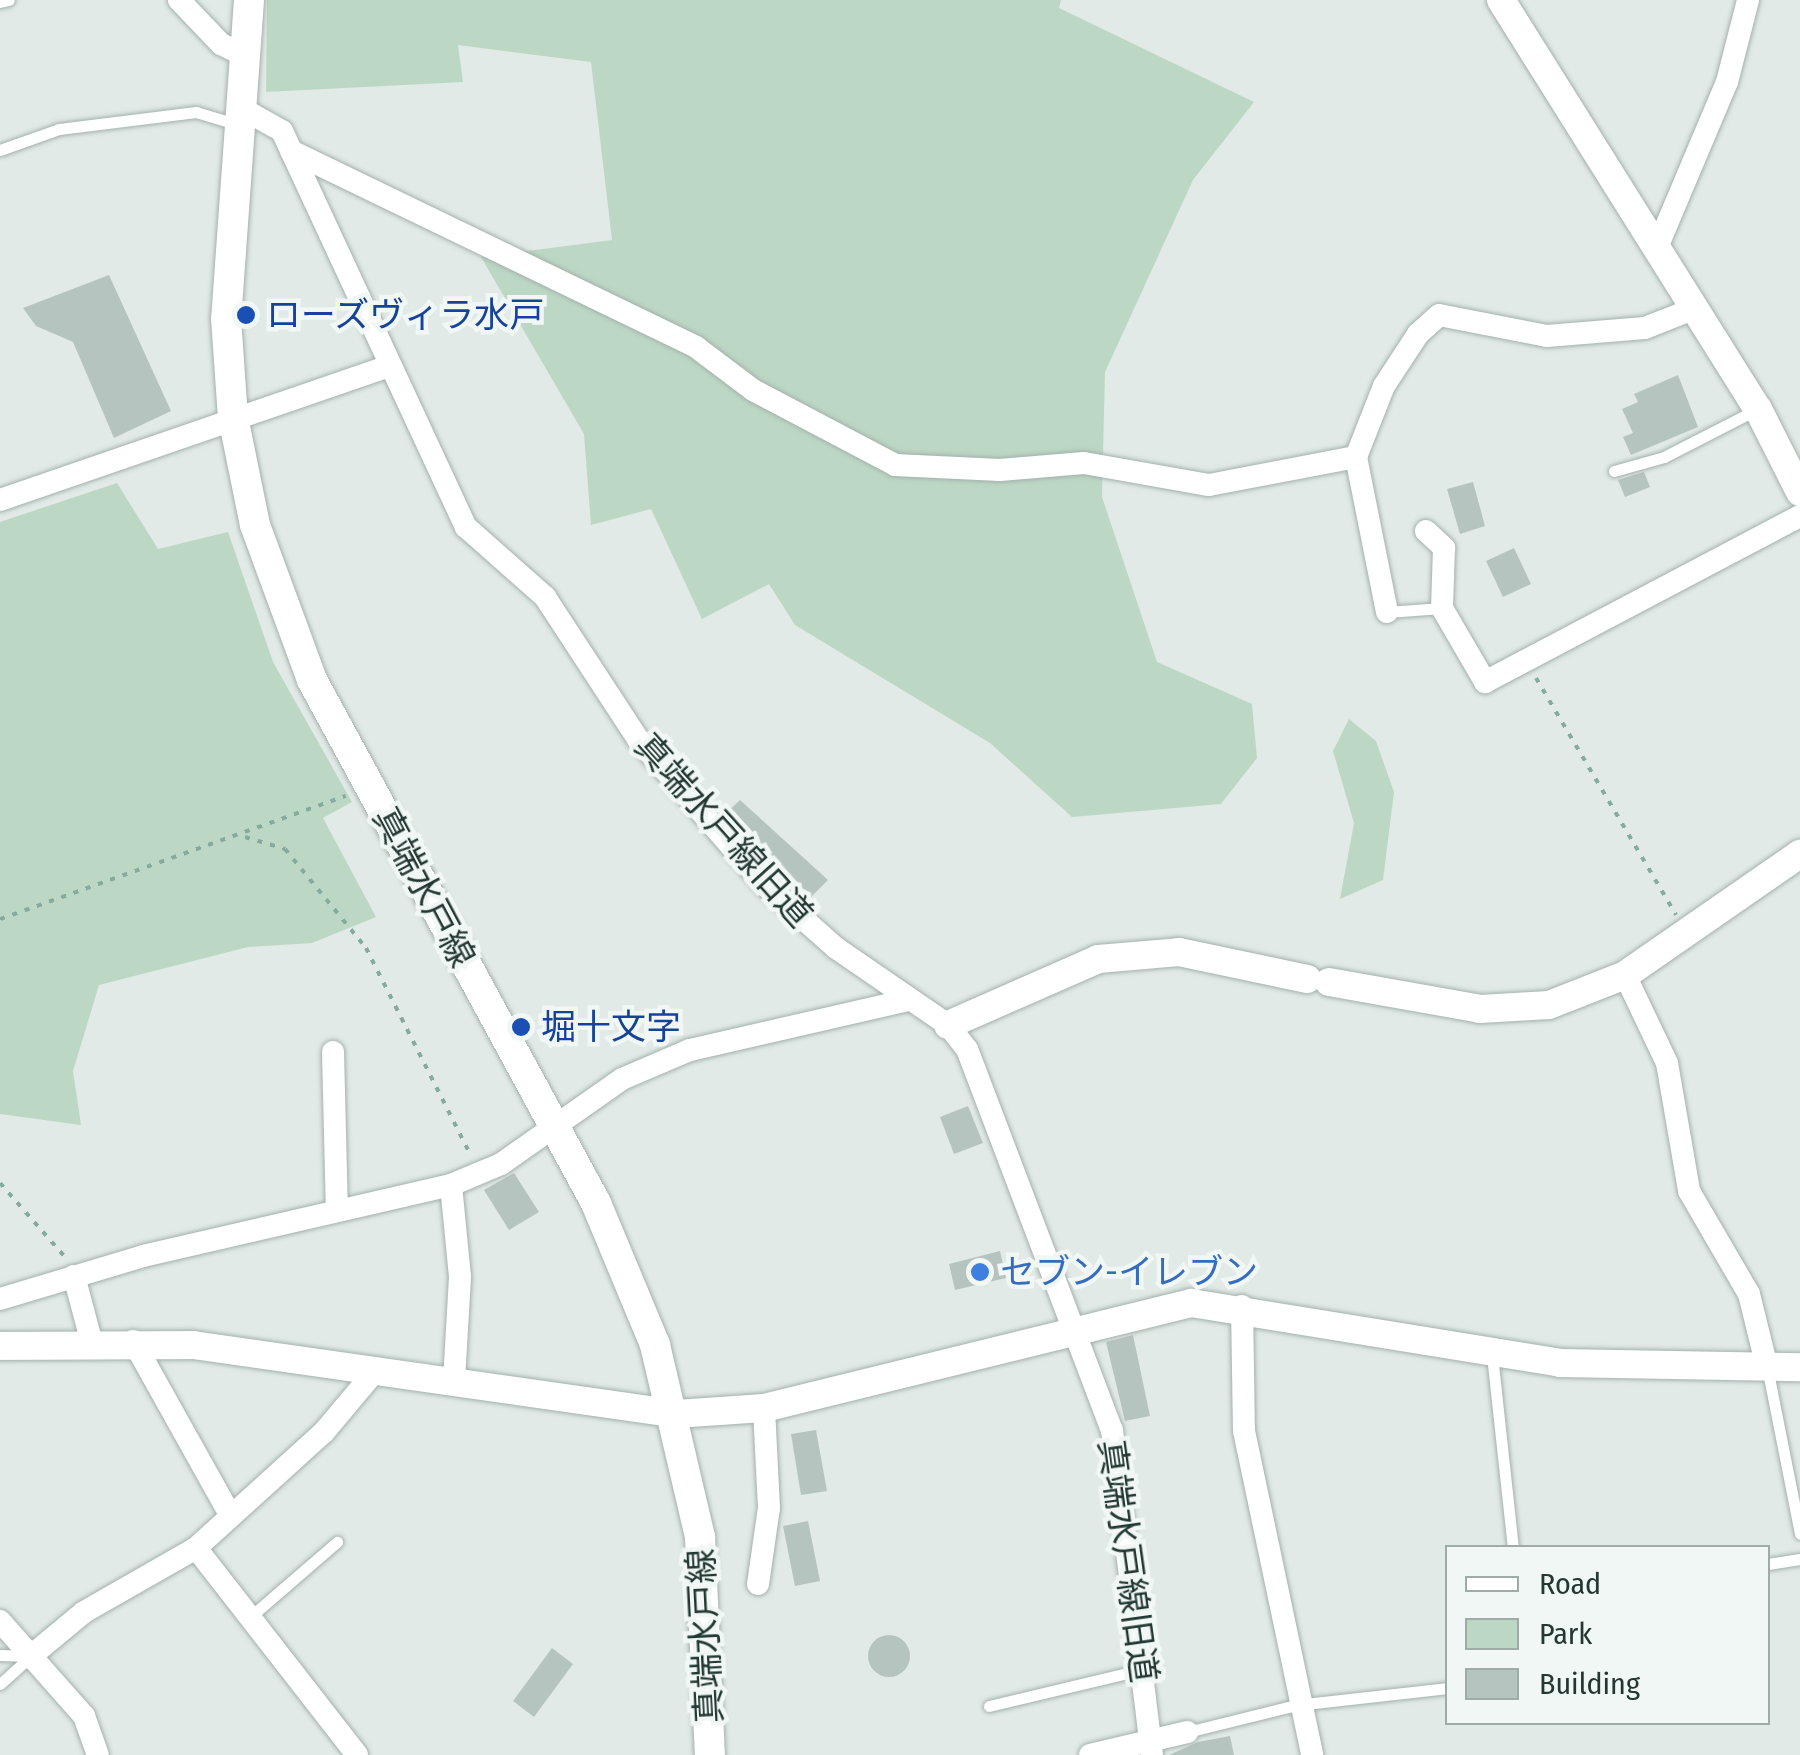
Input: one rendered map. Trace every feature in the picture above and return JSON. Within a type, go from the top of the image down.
[{"type":"main road","name":"真端水戸線","points":[[249,0],[226,268],[233,417],[271,579],[312,680],[555,1128],[624,1264],[676,1414],[702,1556],[710,1755]]},
{"type":"street","points":[[179,0],[221,44],[246,56]]},
{"type":"street","points":[[1501,0],[1758,410],[1800,492]]},
{"type":"street","points":[[1656,250],[1727,82],[1748,0]]},
{"type":"street","name":"真端水戸線旧道","points":[[240,116],[276,124],[386,367],[466,527],[545,597],[638,739],[765,885],[909,1000],[948,1024],[983,1082],[1076,1326],[1120,1466],[1151,1748]]},
{"type":"street","points":[[291,152],[696,348],[754,390],[895,464],[1000,470],[1084,463],[1209,484],[1356,457]]},
{"type":"street","points":[[1387,612],[1356,457],[1384,386],[1439,315],[1546,336],[1645,328],[1693,309]]},
{"type":"street","points":[[0,500],[386,367]]},
{"type":"street","points":[[1426,532],[1444,548],[1442,608],[1485,682],[1800,516]]},
{"type":"street","points":[[948,1024],[1098,959],[1179,952],[1318,981],[1510,1010],[1572,998],[1625,975],[1800,854]]},
{"type":"street","points":[[1625,975],[1667,1063],[1688,1191],[1749,1294],[1766,1363]]},
{"type":"street","points":[[0,1299],[74,1276],[451,1185],[479,1174],[555,1128],[622,1078],[690,1050],[909,1000]]},
{"type":"street","points":[[333,1052],[337,1211]]},
{"type":"street","points":[[451,1185],[460,1277],[454,1382]]},
{"type":"street","points":[[74,1276],[91,1340]]},
{"type":"street","points":[[0,1346],[91,1340],[133,1342],[376,1370],[676,1414],[764,1408],[1076,1326],[1191,1302],[1242,1306],[1492,1355],[1560,1363],[1766,1363],[1800,1367]]},
{"type":"street","points":[[1242,1306],[1244,1432],[1296,1706],[1312,1755]]},
{"type":"street","points":[[133,1342],[229,1513]]},
{"type":"street","points":[[30,1656],[84,1612],[196,1548],[229,1513],[324,1432],[376,1370]]},
{"type":"street","points":[[758,1584],[769,1508],[764,1408]]},
{"type":"street","points":[[196,1548],[358,1755]]},
{"type":"street","points":[[0,1621],[84,1716],[98,1755]]},
{"type":"street","points":[[1090,1755],[1151,1748],[1187,1732]]},
{"type":"lane","points":[[0,2],[10,0]]},
{"type":"lane","points":[[0,150],[59,129],[196,112],[240,116]]},
{"type":"lane","points":[[1614,471],[1664,456],[1758,410]]},
{"type":"lane","points":[[1387,612],[1442,608]]},
{"type":"lane","points":[[1492,1355],[1513,1545]]},
{"type":"lane","points":[[1766,1363],[1800,1534]]},
{"type":"lane","points":[[250,1618],[337,1542]]},
{"type":"lane","points":[[1770,1564],[1800,1558]]},
{"type":"lane","points":[[0,1655],[30,1656]]},
{"type":"lane","points":[[0,1684],[30,1656]]},
{"type":"lane","points":[[989,1706],[1144,1669]]},
{"type":"lane","points":[[1187,1732],[1296,1706],[1445,1688]]},
{"type":"path","points":[[1526,661],[1686,932]]},
{"type":"path","points":[[0,919],[245,837],[369,786]]},
{"type":"path","points":[[245,837],[285,849],[366,948],[479,1174]]},
{"type":"path","points":[[0,1183],[53,1236],[74,1276]]},
{"type":"green space","points":[[267,0],[1061,0],[1059,8],[1254,102],[1193,180],[1105,372],[1102,497],[1157,662],[1252,704],[1257,758],[1221,804],[1072,817],[990,743],[795,625],[769,584],[702,619],[651,509],[591,525],[584,434],[481,257],[612,240],[591,62],[458,45],[463,82],[266,92]]},
{"type":"green space","points":[[117,483],[158,549],[228,532],[273,662],[352,802],[323,818],[376,917],[312,943],[248,947],[99,985],[73,1071],[81,1125],[0,1114],[0,522]]},
{"type":"green space","points":[[1349,719],[1376,741],[1394,792],[1383,880],[1340,899],[1354,823],[1333,751]]},
{"type":"building","points":[[109,275],[171,411],[114,438],[73,342],[36,326],[23,308]]},
{"type":"building","points":[[1678,375],[1698,427],[1631,455],[1623,437],[1633,433],[1622,409],[1638,402],[1634,394]]},
{"type":"building","points":[[1644,472],[1650,487],[1625,497],[1618,480]]},
{"type":"building","points":[[1473,482],[1485,526],[1460,534],[1447,489]]},
{"type":"building","points":[[1514,548],[1531,584],[1503,597],[1486,561]]},
{"type":"building","points":[[740,800],[828,880],[810,898],[724,815]]},
{"type":"building","points":[[968,1106],[983,1143],[954,1154],[940,1117]]},
{"type":"building","points":[[514,1173],[539,1212],[509,1230],[484,1190]]},
{"type":"building","name":"セブン-イレブン","points":[[1000,1251],[1006,1278],[955,1290],[949,1264]]},
{"type":"building","points":[[1133,1335],[1150,1416],[1125,1421],[1106,1342]]},
{"type":"building","points":[[816,1430],[827,1491],[801,1495],[791,1434]]},
{"type":"building","points":[[808,1521],[820,1581],[795,1586],[783,1526]]},
{"type":"building","points":[[889,1635],[904,1641],[910,1656],[904,1671],[889,1677],[874,1671],[868,1656],[874,1641]]},
{"type":"building","points":[[552,1648],[573,1664],[534,1717],[513,1701]]},
{"type":"building","points":[[1230,1736],[1234,1755],[1169,1755],[1198,1742]]},
{"type":"place","name":"ローズヴィラ水戸","points":[[246,315]]},
{"type":"place","name":"堀十文字","points":[[521,1027]]},
{"type":"place","name":"セブン-イレブン","points":[[980,1272]]}]
